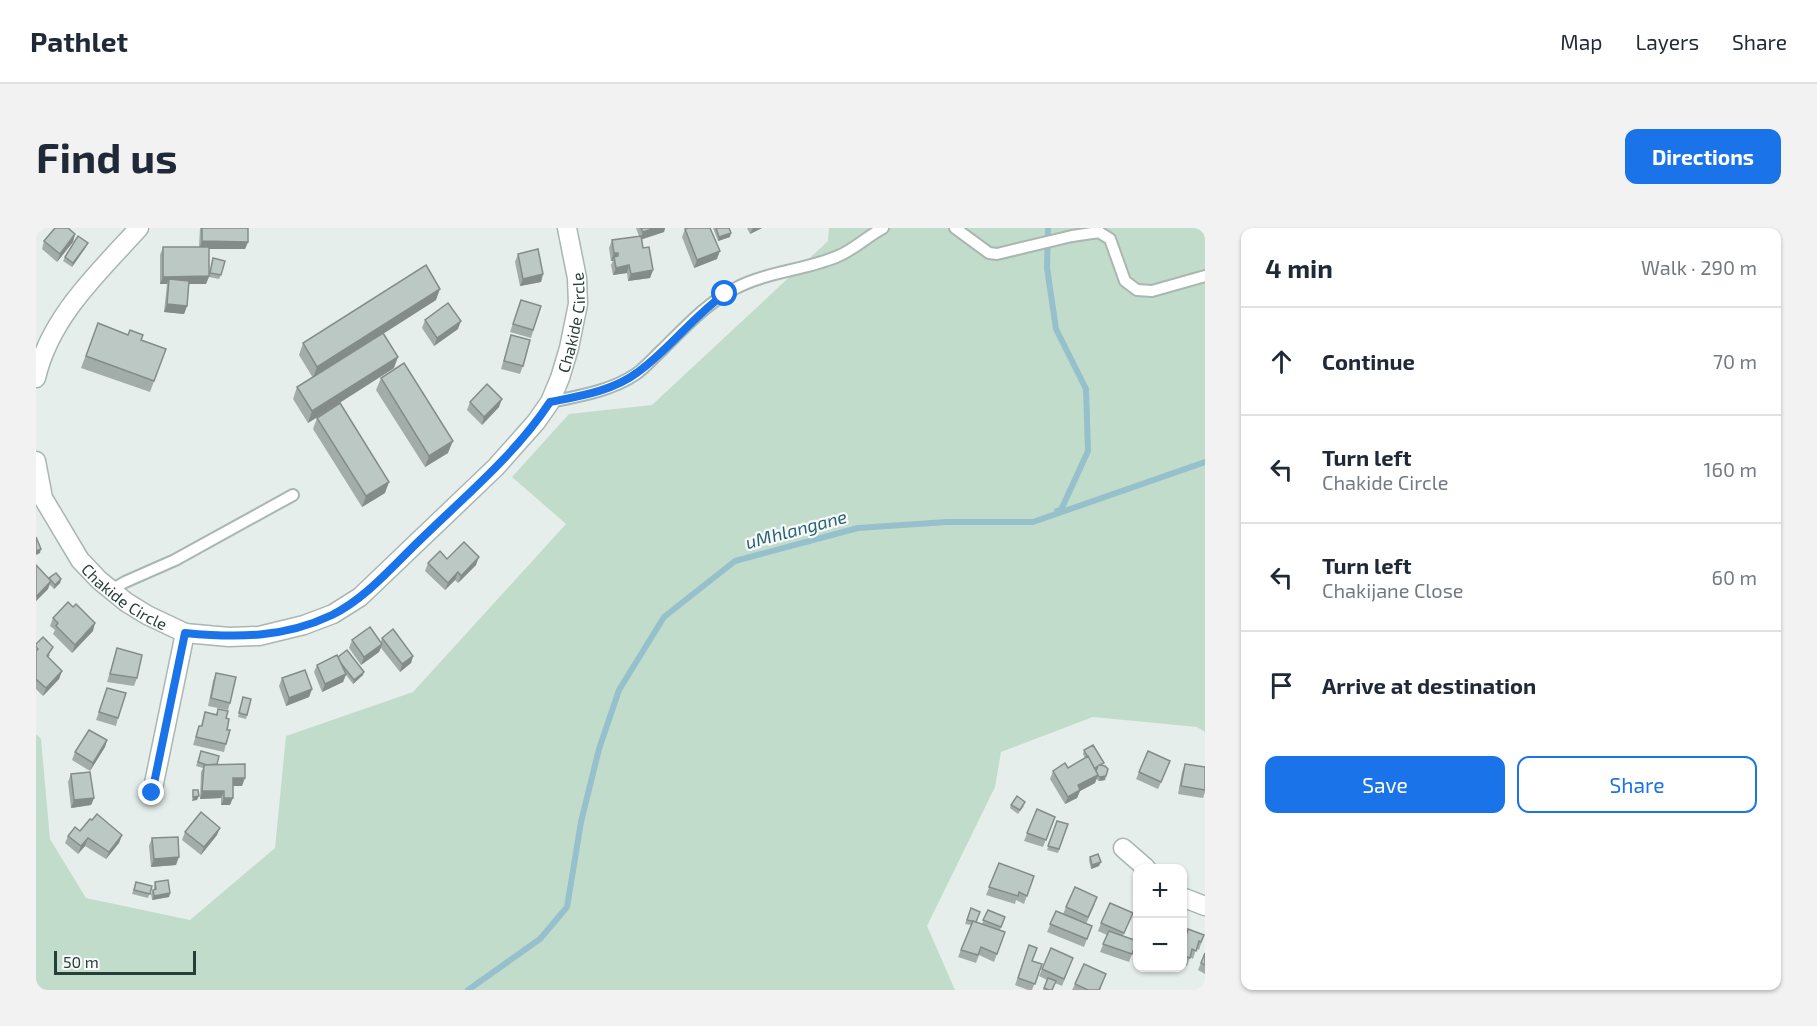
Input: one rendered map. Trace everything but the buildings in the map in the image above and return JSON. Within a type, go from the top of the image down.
[{"type":"street","points":[[36,378],[45,347],[55,328],[71,305],[139,228]]},
{"type":"street","name":"Chakide Circle","points":[[36,461],[43,498],[80,560],[111,590],[147,615],[185,633],[229,637],[260,636],[304,626],[333,614],[360,597],[496,467],[536,423],[550,402],[569,348],[578,304],[577,278],[567,228]]},
{"type":"street","points":[[152,793],[185,633]]},
{"type":"street","points":[[1123,848],[1141,864]]},
{"type":"street","points":[[1187,899],[1205,906]]},
{"type":"lane","points":[[550,402],[593,392],[637,373],[684,328],[738,286],[836,257],[882,228]]},
{"type":"lane","points":[[955,228],[989,253],[997,254],[1099,232],[1107,235],[1112,243],[1125,281],[1137,290],[1152,291],[1205,276]]},
{"type":"lane","points":[[111,590],[175,560],[293,495]]},
{"type":"green space","points":[[829,228],[1205,228],[1205,732],[1197,727],[1093,717],[1001,752],[995,787],[927,926],[955,990],[36,990],[36,734],[41,739],[50,839],[86,898],[190,920],[275,848],[286,736],[413,692],[566,524],[512,477],[569,414],[652,405],[828,241]]},
{"type":"waterway","points":[[1048,228],[1047,268],[1056,329],[1086,389],[1088,451],[1061,510],[1057,511]]},
{"type":"waterway","name":"uMhlangane","points":[[468,990],[540,939],[567,907],[581,822],[599,749],[619,690],[664,617],[735,561],[858,528],[947,522],[1033,522],[1205,462]]},
{"type":"route","points":[[152,793],[185,633],[229,637],[260,636],[304,626],[333,614],[360,597],[496,467],[536,423],[550,402],[581,396],[609,387],[637,373],[684,328],[725,294]]}]
